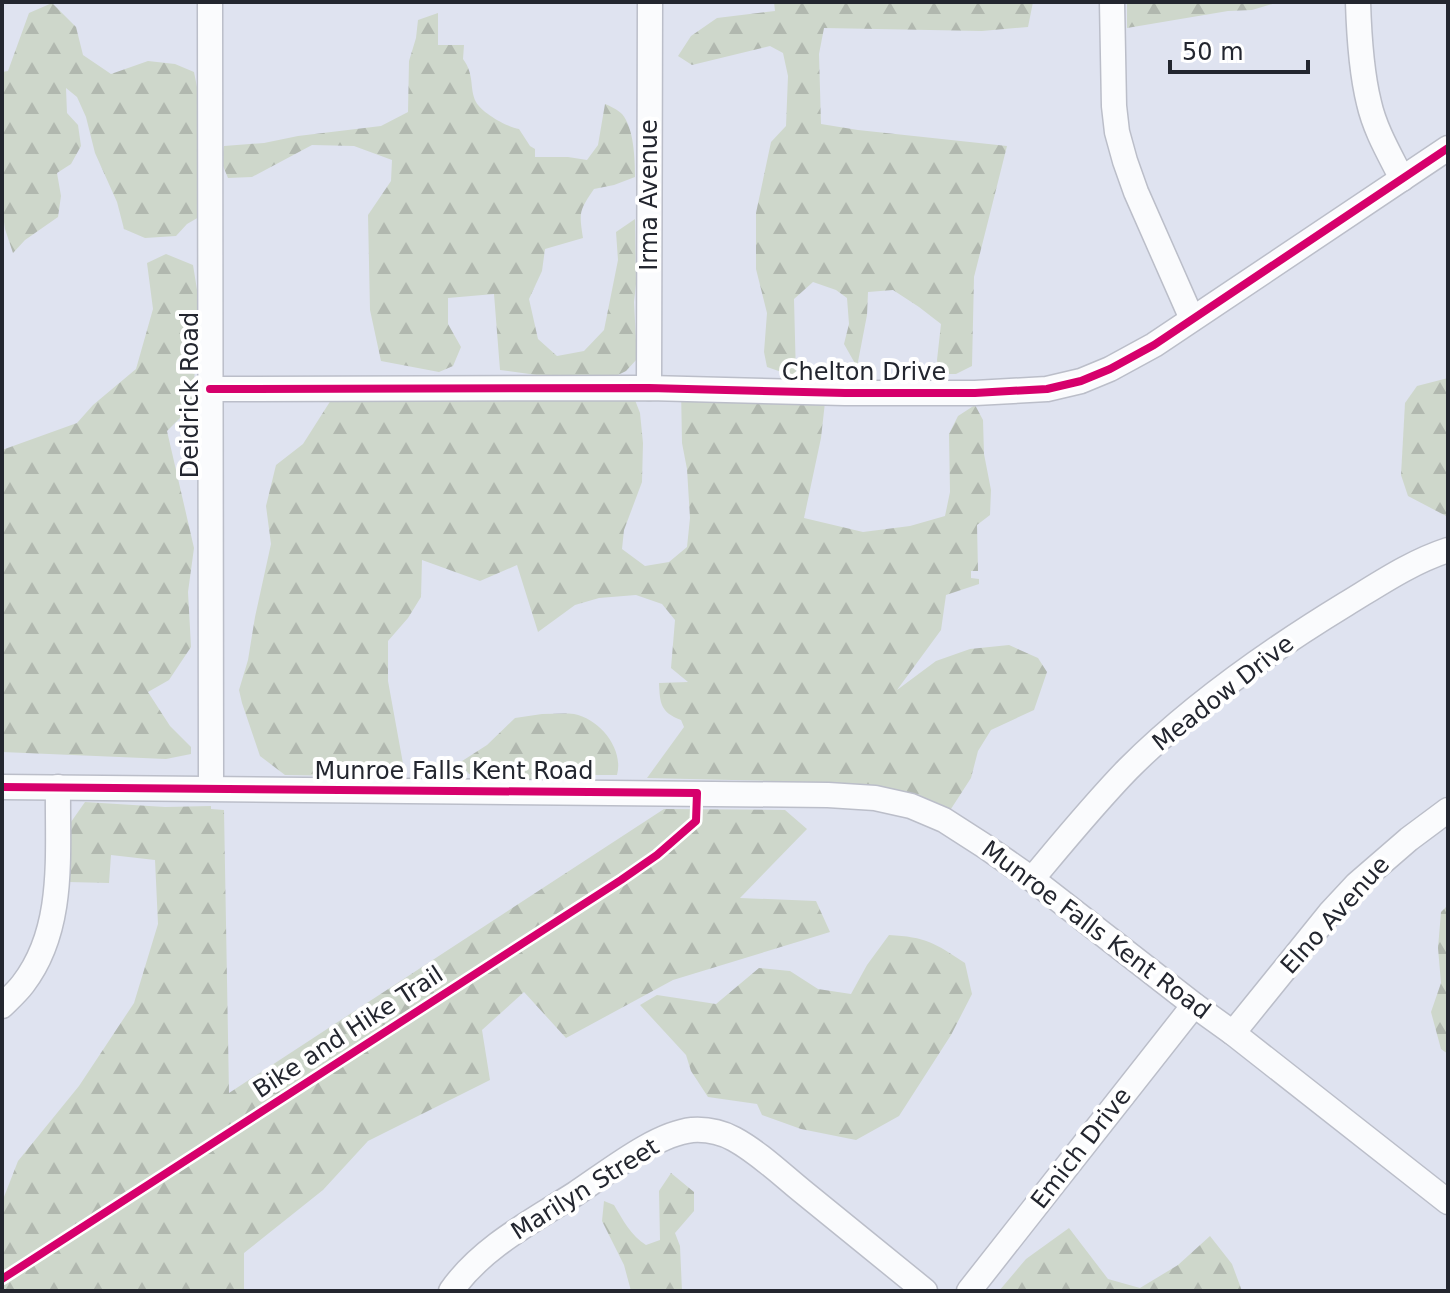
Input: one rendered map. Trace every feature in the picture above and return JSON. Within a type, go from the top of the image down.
[{"type":"street","name":"Deidrick Road","points":[[210,2],[211,788]]},
{"type":"street","name":"Irma Avenue","points":[[649,388],[650,2]]},
{"type":"street","points":[[1112,2],[1117,132],[1136,192],[1192,319]]},
{"type":"street","points":[[1358,2],[1369,105],[1382,141],[1402,179]]},
{"type":"street","name":"Chelton Drive","points":[[210,389],[649,388],[845,393],[975,393],[1047,389],[1081,381],[1110,369],[1157,343],[1448,148]]},
{"type":"street","name":"Meadow Drive","points":[[1032,879],[1130,768],[1212,695],[1326,616],[1416,562],[1448,550]]},
{"type":"street","name":"Munroe Falls Kent Road","points":[[2,787],[840,795],[911,806],[944,820],[1032,879],[1448,1202]]},
{"type":"street","points":[[2,1006],[32,970],[50,931],[57,885],[58,787]]},
{"type":"street","name":"Elno Avenue","points":[[1233,1033],[1357,884],[1448,810]]},
{"type":"street","name":"Emich Drive","points":[[969,1291],[1194,1005]]},
{"type":"street","name":"Marilyn Street","points":[[451,1291],[474,1263],[511,1235],[647,1147],[673,1134],[694,1130],[717,1131],[735,1139],[925,1291]]},
{"type":"green space","points":[[774,2],[1033,2],[1028,27],[982,31],[824,28],[819,54],[821,124],[1007,146],[974,277],[972,366],[956,374],[939,374],[937,360],[941,324],[893,290],[868,292],[857,367],[844,344],[849,324],[847,298],[836,290],[813,282],[794,299],[796,377],[767,367],[764,352],[767,313],[756,269],[756,213],[771,142],[786,126],[788,76],[783,53],[770,46],[692,65],[678,56],[691,36],[717,18],[775,11]]},
{"type":"green space","points":[[1127,2],[1279,2],[1252,10],[1228,11],[1127,28]]},
{"type":"green space","points":[[52,3],[76,27],[83,55],[111,74],[148,61],[175,64],[194,72],[199,97],[206,213],[187,224],[176,236],[145,238],[124,229],[117,202],[95,153],[86,117],[77,97],[66,88],[67,113],[78,125],[81,146],[71,164],[57,173],[61,196],[58,217],[25,240],[13,253],[2,208],[2,72],[8,71],[29,13]]},
{"type":"green space","points":[[438,13],[438,45],[464,45],[463,59],[469,70],[476,102],[495,119],[519,129],[535,149],[535,157],[587,160],[598,145],[605,104],[626,120],[633,144],[635,177],[594,189],[581,212],[583,238],[545,249],[542,271],[529,299],[538,339],[557,356],[584,351],[604,330],[618,260],[616,232],[635,219],[637,359],[626,371],[614,377],[551,377],[500,370],[494,294],[448,298],[448,324],[461,347],[453,366],[439,372],[381,361],[370,310],[368,215],[391,181],[392,160],[354,146],[312,145],[252,177],[228,178],[221,161],[224,146],[381,126],[408,112],[409,61],[418,20]]},
{"type":"green space","points":[[166,254],[193,265],[200,308],[192,406],[167,431],[194,548],[188,592],[191,647],[169,680],[148,692],[170,726],[191,747],[191,754],[166,759],[2,752],[2,450],[77,423],[93,405],[136,369],[153,309],[147,263]]},
{"type":"green space","points":[[1448,378],[1448,517],[1408,496],[1401,475],[1405,403],[1417,386]]},
{"type":"green space","points":[[338,389],[635,400],[640,413],[643,443],[642,482],[624,530],[622,549],[645,566],[669,562],[687,547],[690,518],[682,443],[681,389],[826,393],[821,438],[804,518],[863,532],[910,526],[945,516],[950,492],[949,434],[958,416],[975,405],[983,420],[984,454],[991,490],[990,515],[977,525],[978,571],[971,571],[971,578],[979,579],[979,584],[946,595],[941,630],[897,690],[936,661],[970,649],[1009,645],[1038,658],[1047,672],[1034,710],[991,730],[978,751],[971,778],[949,812],[773,781],[647,778],[684,727],[681,720],[662,706],[659,683],[688,682],[671,668],[675,620],[662,604],[636,595],[599,598],[575,605],[538,632],[517,565],[480,581],[422,560],[421,597],[388,641],[388,681],[404,769],[346,776],[285,775],[260,756],[239,690],[271,544],[266,506],[276,465],[303,444]]},
{"type":"green space","points":[[574,714],[593,722],[613,746],[617,755],[617,775],[542,781],[513,779],[469,774],[459,763],[487,745],[515,718]]},
{"type":"green space","points":[[85,802],[165,807],[211,806],[211,809],[224,810],[229,1093],[664,809],[785,810],[807,829],[740,898],[816,901],[830,932],[673,980],[566,1038],[524,992],[482,1030],[490,1080],[368,1141],[323,1190],[244,1253],[244,1291],[2,1291],[2,1202],[18,1161],[79,1086],[134,1003],[158,924],[155,860],[111,855],[109,883],[68,882],[71,822]]},
{"type":"green space","points":[[1448,905],[1448,1054],[1441,1049],[1431,1012],[1441,983],[1438,948],[1441,912]]},
{"type":"green space","points":[[889,935],[930,942],[965,963],[972,994],[951,1035],[899,1116],[856,1140],[801,1129],[762,1115],[757,1104],[708,1097],[691,1071],[686,1055],[640,1005],[657,995],[716,1004],[759,968],[790,971],[818,989],[851,994]]},
{"type":"green space","points":[[671,1173],[694,1192],[694,1211],[675,1233],[680,1246],[682,1291],[631,1291],[624,1265],[602,1221],[604,1201],[614,1205],[636,1237],[646,1245],[660,1240],[659,1191]]},
{"type":"green space","points":[[1069,1228],[1108,1279],[1140,1288],[1178,1265],[1210,1236],[1232,1264],[1242,1291],[999,1291],[1026,1259]]},
{"type":"cycle path","points":[[210,389],[649,388],[845,393],[975,393],[1047,389],[1081,381],[1154,345],[1448,148]]},
{"type":"cycle path","name":"Bike and Hike Trail","points":[[2,787],[697,793],[696,821],[657,855],[2,1279]]}]
